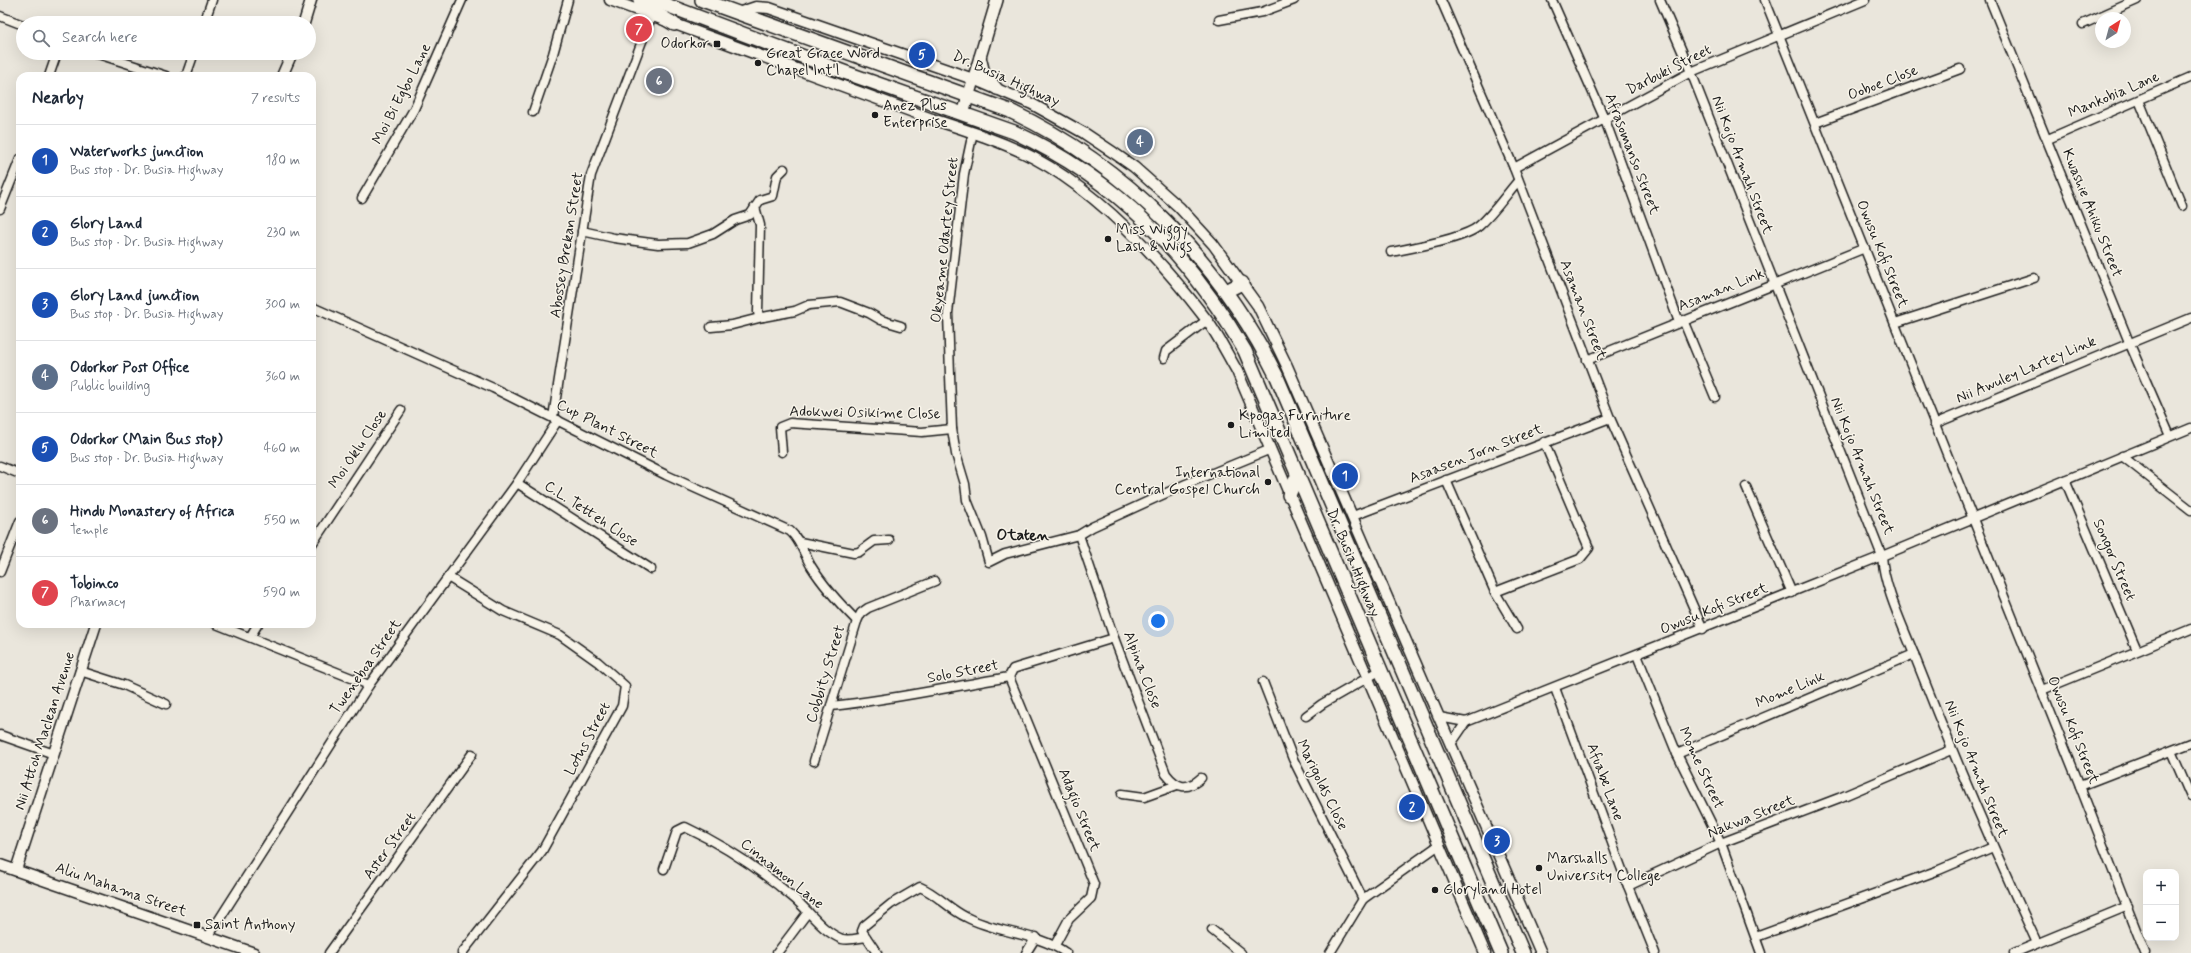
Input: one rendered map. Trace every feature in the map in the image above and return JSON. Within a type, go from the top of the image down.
[{"type":"highway","name":"Dr. Busia Highway","points":[[702,0],[1010,110],[1056,135],[1098,162],[1140,197],[1197,254],[1226,291],[1264,352],[1277,377],[1523,953]]},
{"type":"highway","points":[[648,5],[674,24]]},
{"type":"highway","name":"Dr. Busia Highway","points":[[648,5],[801,56],[1014,132],[1062,157],[1106,186],[1147,220],[1164,238],[1202,283],[1245,351],[1501,953]]},
{"type":"highway","points":[[801,56],[826,53],[835,54],[943,94],[968,95]]},
{"type":"highway","points":[[963,114],[972,107],[981,108],[1056,135]]},
{"type":"highway","points":[[1226,291],[1242,283]]},
{"type":"highway","points":[[1289,495],[1298,474]]},
{"type":"highway","points":[[1426,776],[1432,780],[1439,779],[1444,774],[1444,768]]},
{"type":"main road","points":[[963,114],[997,0]]},
{"type":"main road","points":[[980,56],[984,73],[997,89]]},
{"type":"street","points":[[206,16],[212,0]]},
{"type":"street","points":[[306,16],[311,0]]},
{"type":"street","name":"Moi Bi Egbo Lane","points":[[362,198],[414,109],[462,0]]},
{"type":"street","points":[[533,112],[553,54],[568,0]]},
{"type":"street","points":[[610,0],[648,5]]},
{"type":"street","points":[[1219,20],[1262,12],[1294,0]]},
{"type":"street","name":"Asaman Street","points":[[1440,0],[1514,168],[1610,418],[1703,629]]},
{"type":"street","name":"Afrasomanso Street","points":[[1552,0],[1605,120],[1681,321],[1715,397]]},
{"type":"street","name":"Nii Kojo Armah Street","points":[[1660,0],[1882,556],[1883,566],[1894,601],[1952,750],[1993,847],[2037,943]]},
{"type":"street","name":"Owusu Kofi Street","points":[[1765,0],[1972,519],[2042,690],[2128,906],[2145,953]]},
{"type":"street","name":"Darbuki Street","points":[[1514,168],[1605,120],[1690,72],[1865,0]]},
{"type":"street","name":"Kwashie Ahiku Street","points":[[1990,0],[2048,139],[2129,342],[2170,436]]},
{"type":"street","points":[[2083,24],[2138,0]]},
{"type":"street","name":"Abossey Brekan Street","points":[[556,418],[591,175],[648,5]]},
{"type":"street","name":"Dr. Busia Highway","points":[[738,13],[756,7],[769,8],[973,79],[1032,104],[1084,133],[1134,167],[1179,207],[1213,244],[1258,306],[1288,366],[1541,953]]},
{"type":"street","points":[[0,16],[16,22]]},
{"type":"street","points":[[674,24],[973,132],[1035,159],[1087,193],[1153,256],[1207,320],[1237,371],[1485,953]]},
{"type":"street","points":[[50,72],[55,60]]},
{"type":"street","points":[[117,60],[154,72]]},
{"type":"street","points":[[187,72],[192,60]]},
{"type":"street","points":[[284,72],[289,60]]},
{"type":"street","name":"Ooboe Close","points":[[1815,123],[1960,68]]},
{"type":"street","name":"Mankobia Lane","points":[[2048,139],[2191,77]]},
{"type":"street","points":[[2139,100],[2182,206]]},
{"type":"street","name":"Okyeame Odartey Street","points":[[973,132],[964,174],[948,313],[952,429],[967,500],[982,537],[989,562],[1005,554],[1079,535]]},
{"type":"street","points":[[582,231],[614,238],[658,244],[688,243],[713,234],[735,220],[750,215],[760,200],[773,196],[777,176],[784,169]]},
{"type":"street","points":[[0,209],[10,182],[16,174]]},
{"type":"street","points":[[1391,252],[1420,247],[1479,226],[1518,181]]},
{"type":"street","points":[[755,207],[760,224],[758,312],[763,317]]},
{"type":"street","name":"Asaman Link","points":[[1587,360],[1865,248]]},
{"type":"street","points":[[1895,323],[2034,278]]},
{"type":"street","points":[[711,327],[732,325],[795,311],[809,305],[840,302],[869,313],[881,320],[901,326]]},
{"type":"street","name":"Cup Plant Street","points":[[316,309],[556,418],[666,474],[785,529],[800,542]]},
{"type":"street","name":"Nii Awuley Lartey Link","points":[[1934,424],[2129,342],[2191,318]]},
{"type":"street","points":[[1164,358],[1166,351],[1207,320]]},
{"type":"street","name":"Moi Oklu Close","points":[[316,538],[400,410]]},
{"type":"street","name":"Tweneboa Street","points":[[208,937],[369,685],[517,483],[556,418]]},
{"type":"street","name":"Asaasen Jorn Street","points":[[1353,516],[1610,418]]},
{"type":"street","name":"Adokwei Osikime Close","points":[[782,452],[780,427],[790,423],[922,432],[952,429]]},
{"type":"street","name":"Owusu Kofi Street","points":[[1466,722],[1792,593],[2191,428]]},
{"type":"street","points":[[1495,592],[1580,559],[1589,548],[1544,442]]},
{"type":"street","points":[[1079,535],[1092,527],[1186,484],[1271,449]]},
{"type":"street","points":[[2122,456],[2191,510]]},
{"type":"street","points":[[0,466],[16,472]]},
{"type":"street","points":[[1446,480],[1495,592],[1517,629]]},
{"type":"street","name":"Songor Street","points":[[2065,480],[2137,650]]},
{"type":"street","name":"C.L. Tetteh Close","points":[[517,483],[651,569]]},
{"type":"street","points":[[1746,487],[1792,593]]},
{"type":"street","points":[[0,572],[16,531]]},
{"type":"street","name":"Alpina Close","points":[[1079,535],[1114,638],[1142,706],[1163,767],[1177,786]]},
{"type":"street","points":[[800,542],[859,552],[874,541],[889,540]]},
{"type":"street","name":"Cobbity Street","points":[[800,542],[810,565],[832,596],[857,621],[814,761]]},
{"type":"street","name":"Lotus Street","points":[[448,577],[504,611],[560,635],[598,662],[625,686],[622,706],[550,837],[529,869],[462,953]]},
{"type":"street","points":[[857,621],[861,613],[868,608],[935,582]]},
{"type":"street","name":"Nii Attoh Maclean Avenue","points":[[16,870],[95,628]]},
{"type":"street","points":[[226,628],[369,685]]},
{"type":"street","points":[[250,637],[256,628]]},
{"type":"street","points":[[2042,690],[2191,629]]},
{"type":"street","name":"Solo Street","points":[[831,706],[919,695],[953,687],[1010,677],[1013,669],[1114,638]]},
{"type":"street","name":"Mome Link","points":[[1677,754],[1914,654]]},
{"type":"street","name":"Mome Street","points":[[1637,655],[1677,754],[1721,843],[1761,953]]},
{"type":"street","points":[[1306,716],[1322,704],[1381,670]]},
{"type":"street","points":[[80,671],[124,685],[166,704]]},
{"type":"street","name":"Adagio Street","points":[[1010,677],[1094,884],[1091,898],[1069,919],[1055,946]]},
{"type":"street","name":"Marigolds Close","points":[[1263,682],[1293,759],[1363,899]]},
{"type":"street","name":"Afuabe Lane","points":[[1555,688],[1628,886]]},
{"type":"street","points":[[1439,717],[1466,722],[1451,744]]},
{"type":"street","points":[[0,735],[54,754]]},
{"type":"street","points":[[2080,786],[2191,742]]},
{"type":"street","name":"Nakwa Street","points":[[1628,886],[1721,843],[1839,798],[1952,750]]},
{"type":"street","points":[[2171,751],[2191,797]]},
{"type":"street","name":"Aster Street","points":[[329,953],[472,754]]},
{"type":"street","points":[[1122,794],[1144,796],[1177,786],[1184,787],[1195,784],[1201,778]]},
{"type":"street","name":"Cinnamon Lane","points":[[664,869],[677,830],[685,827],[720,843],[744,858],[796,900],[829,931],[842,939],[850,940],[866,937]]},
{"type":"street","points":[[1333,952],[1363,899],[1439,845]]},
{"type":"street","points":[[1756,937],[1939,870],[1993,847]]},
{"type":"street","name":"Aliu Mahama Street","points":[[0,865],[254,953]]},
{"type":"street","points":[[1628,886],[1655,953]]},
{"type":"street","points":[[877,953],[862,931],[867,923],[891,904],[920,887],[966,917],[997,929],[1036,937],[1066,953]]},
{"type":"street","points":[[2014,953],[2128,906]]},
{"type":"street","points":[[777,953],[808,912]]},
{"type":"street","points":[[1212,930],[1241,953]]},
{"type":"street","points":[[1026,953],[1036,937]]},
{"type":"place","name":"Tobinco","points":[[639,29]]},
{"type":"place","name":"Odorkor","points":[[717,44]]},
{"type":"place","name":"Odorkor (Main Bus stop)","points":[[922,55]]},
{"type":"place","name":"Great Grace Word Chapel Int'l","points":[[758,63]]},
{"type":"place","name":"Hindu Monastery of Africa","points":[[659,81]]},
{"type":"place","name":"Anez Plus Enterprise","points":[[875,115]]},
{"type":"place","name":"Odorkor Post Office","points":[[1140,142]]},
{"type":"place","name":"Miss Wiggy Lash & Wigs","points":[[1108,239]]},
{"type":"place","name":"Kpogas Furniture Limited","points":[[1231,425]]},
{"type":"place","name":"Waterworks junction","points":[[1345,476]]},
{"type":"place","name":"International Central Gospel Church","points":[[1268,482]]},
{"type":"place","name":"Glory Land","points":[[1412,807]]},
{"type":"place","name":"Glory Land junction","points":[[1497,841]]},
{"type":"place","name":"Marshalls University College","points":[[1539,868]]},
{"type":"place","name":"Gloryland Hotel","points":[[1435,890]]},
{"type":"place","name":"Saint Anthony","points":[[197,925]]},
{"type":"district","name":"Otaten","points":[[1023,535]]}]
